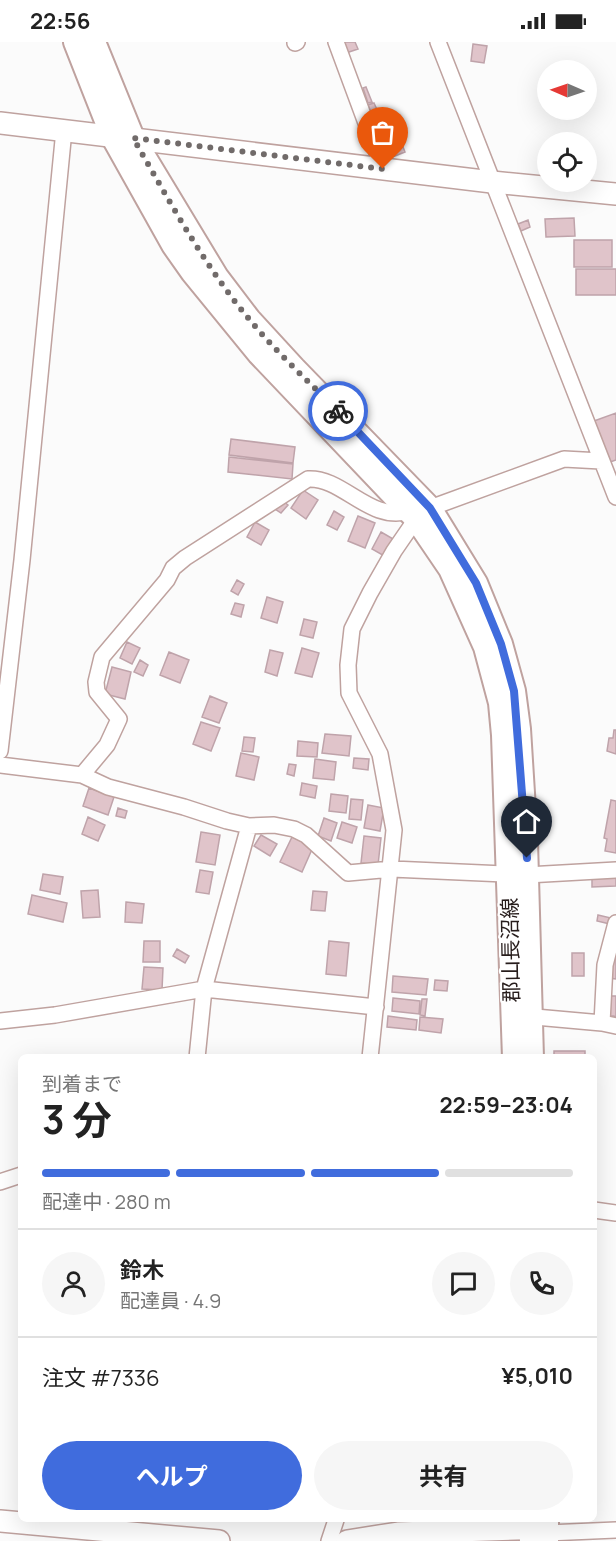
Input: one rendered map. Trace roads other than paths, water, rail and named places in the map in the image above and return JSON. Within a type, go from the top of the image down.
[{"type":"main road","name":"郡山長沼線","points":[[75,42],[173,245],[209,295],[259,354],[419,513],[475,620],[500,703],[518,875],[521,1016],[515,1054]]},
{"type":"main road","name":"郡山長沼線","points":[[94,42],[122,137]]},
{"type":"main road","points":[[0,123],[492,182],[616,194]]},
{"type":"main road","name":"郡山長沼線","points":[[521,1016],[531,1054]]},
{"type":"main road","points":[[0,1521],[18,1522]]},
{"type":"main road","points":[[25,1522],[148,1527],[219,1541]]},
{"type":"main road","points":[[347,1541],[398,1533],[540,1530]]},
{"type":"street","points":[[336,42],[383,169]]},
{"type":"street","points":[[438,42],[608,468],[616,496]]},
{"type":"street","points":[[0,751],[64,130]]},
{"type":"street","points":[[82,775],[107,746],[119,719],[97,692],[96,682],[102,657],[167,580],[173,568],[308,479],[327,484],[381,510],[396,514],[419,513],[564,459],[608,468]]},
{"type":"street","points":[[370,1054],[392,869],[394,830],[380,754],[349,693],[348,664],[352,629],[393,551],[419,513]]},
{"type":"street","points":[[0,765],[82,775],[108,787],[249,826],[274,825],[294,829],[306,835],[348,873],[392,869],[518,875],[616,870]]},
{"type":"street","points":[[197,1054],[204,989],[249,826]]},
{"type":"street","points":[[521,1016],[609,1024],[605,965],[616,923]]},
{"type":"street","points":[[0,1021],[72,1013],[204,989],[376,1007]]},
{"type":"street","points":[[0,1182],[18,1176]]},
{"type":"street","points":[[597,1210],[616,1212]]},
{"type":"street","points":[[329,1541],[335,1522]]},
{"type":"street","points":[[540,1530],[616,1530]]}]
